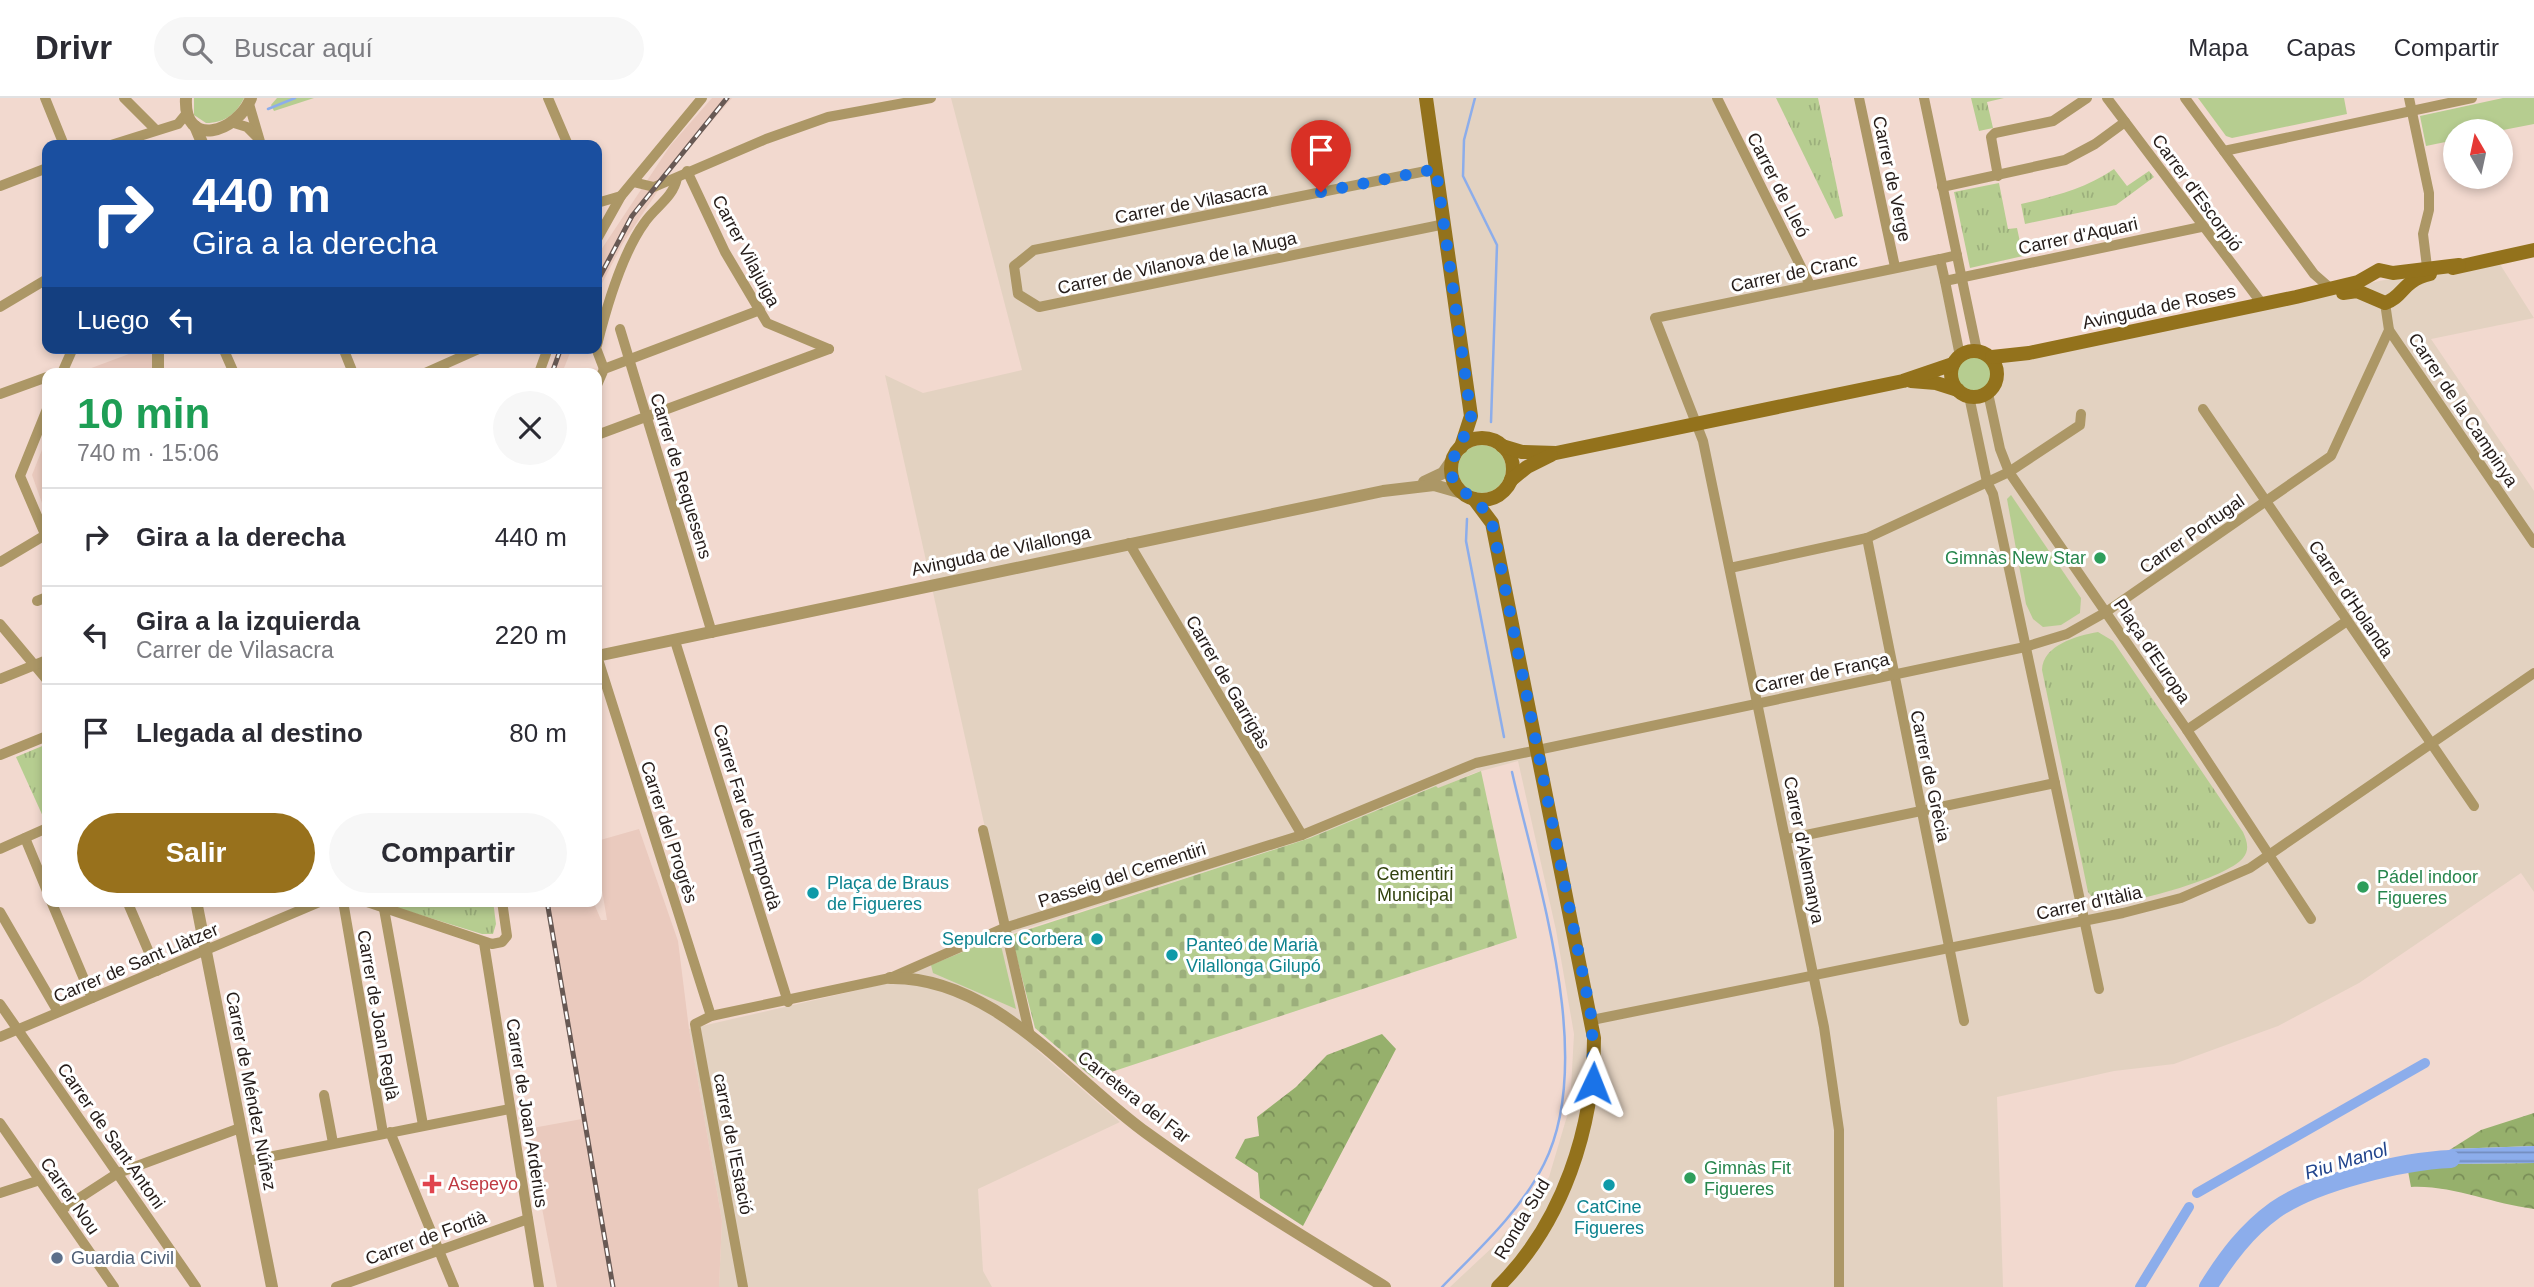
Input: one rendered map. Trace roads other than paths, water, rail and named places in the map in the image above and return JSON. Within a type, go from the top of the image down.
[{"type":"main road","points":[[1426,98],[1471,416],[1461,447],[1452,460],[1451,476],[1468,496],[1487,500],[1502,493],[1527,467],[1556,453]]},
{"type":"main road","points":[[2303,295],[2352,291],[2385,303],[2393,300],[2399,291],[2414,279],[2459,265],[2534,250]]},
{"type":"main road","points":[[2303,295],[2358,282],[2383,270],[2393,273],[2459,265]]},
{"type":"main road","points":[[2393,273],[2400,283],[2399,291]]},
{"type":"main road","points":[[2369,295],[2367,284],[2372,274]]},
{"type":"main road","name":"Avinguda de Roses","points":[[1992,357],[2029,353],[2303,295]]},
{"type":"main road","points":[[1461,447],[1474,439],[1497,443],[1522,452],[1556,453],[1903,381],[1977,351],[1992,357],[1998,374],[1988,393],[1964,393],[1936,383],[1903,381]]},
{"type":"main road","name":"Avinguda de Roses","points":[[1998,374],[2012,361],[2029,353]]},
{"type":"main road","points":[[1956,360],[1952,377],[1964,393]]},
{"type":"main road","points":[[1471,416],[1497,443],[1513,465],[1511,481]]},
{"type":"main road","name":"Ronda Sud","points":[[1498,1287],[1508,1281],[1552,1213],[1572,1168],[1593,1083],[1592,1020],[1492,523],[1502,493]]},
{"type":"main road","name":"Ronda Sud","points":[[1468,496],[1492,523]]},
{"type":"street","points":[[45,98],[62,140]]},
{"type":"street","points":[[124,98],[155,129]]},
{"type":"street","points":[[186,98],[187,113],[201,140]]},
{"type":"street","points":[[548,98],[566,140]]},
{"type":"street","points":[[633,182],[654,187],[687,171],[828,117],[931,98]]},
{"type":"street","name":"Carrer de Lleó","points":[[1717,98],[1810,285]]},
{"type":"street","name":"Carrer de Verge","points":[[1859,98],[1895,267]]},
{"type":"street","points":[[1924,98],[1977,351]]},
{"type":"street","points":[[1998,176],[1991,137],[1995,133],[2053,121],[2087,98]]},
{"type":"street","name":"Carrer d'Escorpió","points":[[2107,98],[2201,226],[2263,304]]},
{"type":"street","points":[[2185,98],[2314,274],[2330,288]]},
{"type":"street","points":[[2409,98],[2429,193],[2429,211],[2423,240],[2427,267]]},
{"type":"street","points":[[2224,151],[2472,98]]},
{"type":"street","points":[[212,140],[219,130],[234,123],[251,100]]},
{"type":"street","points":[[251,100],[260,140]]},
{"type":"street","points":[[602,230],[621,196],[696,100]]},
{"type":"street","points":[[125,140],[178,124],[187,113]]},
{"type":"street","points":[[1942,187],[2065,160],[2095,144],[2125,122]]},
{"type":"street","points":[[234,123],[247,127],[258,140]]},
{"type":"street","points":[[195,126],[219,130]]},
{"type":"street","name":"Carrer de Vilasacra","points":[[1039,307],[1018,294],[1014,266],[1034,250],[1436,169]]},
{"type":"street","points":[[0,186],[42,170]]},
{"type":"street","name":"Carrer Vilajuiga","points":[[647,418],[830,349],[767,323],[725,252],[687,171]]},
{"type":"street","points":[[602,325],[607,306],[644,222],[675,190],[677,178]]},
{"type":"street","points":[[602,202],[621,196]]},
{"type":"street","name":"Carrer de Vilanova de la Muga","points":[[1039,307],[1444,224]]},
{"type":"street","name":"Carrer d'Aquari","points":[[1945,281],[2201,226]]},
{"type":"street","name":"Carrer de Cranc","points":[[1655,318],[1957,255]]},
{"type":"street","points":[[1940,259],[1956,360]]},
{"type":"street","points":[[2303,295],[2314,274]]},
{"type":"street","points":[[0,307],[42,282]]},
{"type":"street","points":[[2385,303],[2389,330]]},
{"type":"street","points":[[604,369],[760,310]]},
{"type":"street","name":"Carrer d'Alemanya","points":[[1655,318],[1703,441],[1814,976],[1838,1117],[1839,1287]]},
{"type":"street","name":"Carrer de Requesens","points":[[620,329],[712,633]]},
{"type":"street","name":"Carrer Portugal","points":[[2106,612],[2330,456],[2389,330]]},
{"type":"street","name":"Carrer de la Campinya","points":[[2389,330],[2534,543]]},
{"type":"street","points":[[436,368],[468,354]]},
{"type":"street","points":[[599,354],[604,369],[602,374]]},
{"type":"street","points":[[0,394],[42,379]]},
{"type":"street","points":[[1964,393],[1987,482],[1993,494],[2099,989]]},
{"type":"street","name":"Plaça d'Europa","points":[[1988,393],[2000,449],[2009,472],[2187,730],[2311,919]]},
{"type":"street","name":"Carrer d'Holanda","points":[[2203,409],[2474,806]]},
{"type":"street","points":[[1730,568],[1867,538],[2009,472],[2080,425],[2081,414]]},
{"type":"street","points":[[602,433],[647,418]]},
{"type":"street","points":[[42,421],[20,476],[42,525]]},
{"type":"street","name":"Avinguda de Vilallonga","points":[[602,655],[1414,485],[1443,473],[1452,460]]},
{"type":"street","name":"Avinguda de Vilallonga","points":[[1414,485],[1434,485],[1468,496]]},
{"type":"street","name":"Carrer de Grècia","points":[[1867,538],[1892,674],[1964,1021]]},
{"type":"street","points":[[0,562],[42,539]]},
{"type":"street","name":"Carrer de Garrigàs","points":[[1129,543],[1302,835]]},
{"type":"street","name":"Carrer de França","points":[[1538,748],[2025,647],[2067,634],[2106,612]]},
{"type":"street","points":[[2187,730],[2347,621]]},
{"type":"street","points":[[0,624],[42,674]]},
{"type":"street","name":"Carrer Far de l'Empordà","points":[[675,641],[788,1002]]},
{"type":"street","points":[[0,679],[42,662]]},
{"type":"street","name":"Carrer del Progrès","points":[[602,672],[711,1016]]},
{"type":"street","name":"Carrer d'Itàlia","points":[[1592,1020],[2181,898],[2230,879],[2269,855],[2534,673]]},
{"type":"street","points":[[0,755],[42,738]]},
{"type":"street","name":"Passeig del Cementiri","points":[[711,1016],[788,1002],[890,978],[1004,928],[1302,835],[1476,763],[1538,748]]},
{"type":"street","points":[[1787,839],[2055,783]]},
{"type":"street","points":[[0,849],[42,830]]},
{"type":"street","points":[[983,830],[1030,1036]]},
{"type":"street","points":[[25,838],[42,879]]},
{"type":"street","points":[[54,907],[92,998]]},
{"type":"street","points":[[130,907],[157,971]]},
{"type":"street","name":"Carrer de Méndez Núñez","points":[[197,907],[272,1287]]},
{"type":"street","name":"Carrer de Sant Llàtzer","points":[[0,1037],[309,907]]},
{"type":"street","name":"Carrer de Joan Reglà","points":[[344,907],[386,1132],[454,1287]]},
{"type":"street","points":[[379,907],[484,943],[502,942],[507,936],[503,907]]},
{"type":"street","name":"Carrer de Joan Reglà","points":[[384,909],[423,1125]]},
{"type":"street","points":[[0,912],[58,1013]]},
{"type":"street","name":"Carrer de Joan Arderius","points":[[484,943],[539,1287]]},
{"type":"street","points":[[929,982],[925,969],[931,960]]},
{"type":"street","name":"Carretera del Far","points":[[890,978],[909,977],[929,982],[990,1007],[1030,1036],[1146,1133],[1271,1217],[1385,1287]]},
{"type":"street","name":"Carrer de Sant Antoni","points":[[0,1004],[196,1287]]},
{"type":"street","name":"carrer de l'Estació","points":[[711,1016],[695,1024],[743,1287]]},
{"type":"street","points":[[324,1095],[333,1143]]},
{"type":"street","points":[[248,1161],[510,1109]]},
{"type":"street","name":"Carrer Nou","points":[[0,1123],[114,1287]]},
{"type":"street","points":[[61,1210],[118,1173],[240,1128]]},
{"type":"street","points":[[0,1193],[40,1180]]},
{"type":"street","name":"Carrer de Fortià","points":[[336,1287],[357,1284],[439,1249],[528,1219]]},
{"type":"water","points":[[2534,1146],[2534,1163],[2446,1164],[2408,1171],[2451,1149]]},
{"type":"waterway","points":[[268,109],[295,98]]},
{"type":"waterway","points":[[1475,98],[1464,140],[1463,176],[1497,245],[1491,422]]},
{"type":"waterway","points":[[1467,519],[1466,541],[1504,737]]},
{"type":"waterway","points":[[1442,1287],[1498,1229],[1523,1198],[1544,1164],[1559,1122],[1565,1074],[1564,1023],[1557,970],[1512,772]]},
{"type":"waterway","points":[[2197,1193],[2425,1063]]},
{"type":"waterway","name":"Riu Manol","points":[[2208,1287],[2246,1236],[2275,1210],[2292,1200],[2312,1190],[2360,1175],[2408,1164],[2451,1159]]},
{"type":"waterway","points":[[2140,1287],[2189,1207]]},
{"type":"railway","points":[[602,273],[632,216],[727,98]]},
{"type":"railway","points":[[554,368],[559,354]]},
{"type":"railway","points":[[548,907],[613,1287]]},
{"type":"place","name":"Gimnàs New Star","points":[[2100,558]]},
{"type":"place","name":"Pádel indoor Figueres","points":[[2363,887]]},
{"type":"place","name":"Plaça de Braus de Figueres","points":[[813,893]]},
{"type":"place","name":"Sepulcre Corbera","points":[[1097,939]]},
{"type":"place","name":"Panteó de Marià Vilallonga Gilupó","points":[[1172,955]]},
{"type":"place","name":"Gimnàs Fit Figueres","points":[[1690,1178]]},
{"type":"place","name":"Asepeyo","points":[[432,1184]]},
{"type":"place","name":"CatCine Figueres","points":[[1609,1185]]},
{"type":"place","name":"Guardia Civil","points":[[57,1258]]},
{"type":"park label","name":"Cementiri Municipal","points":[[1415,884]]}]
